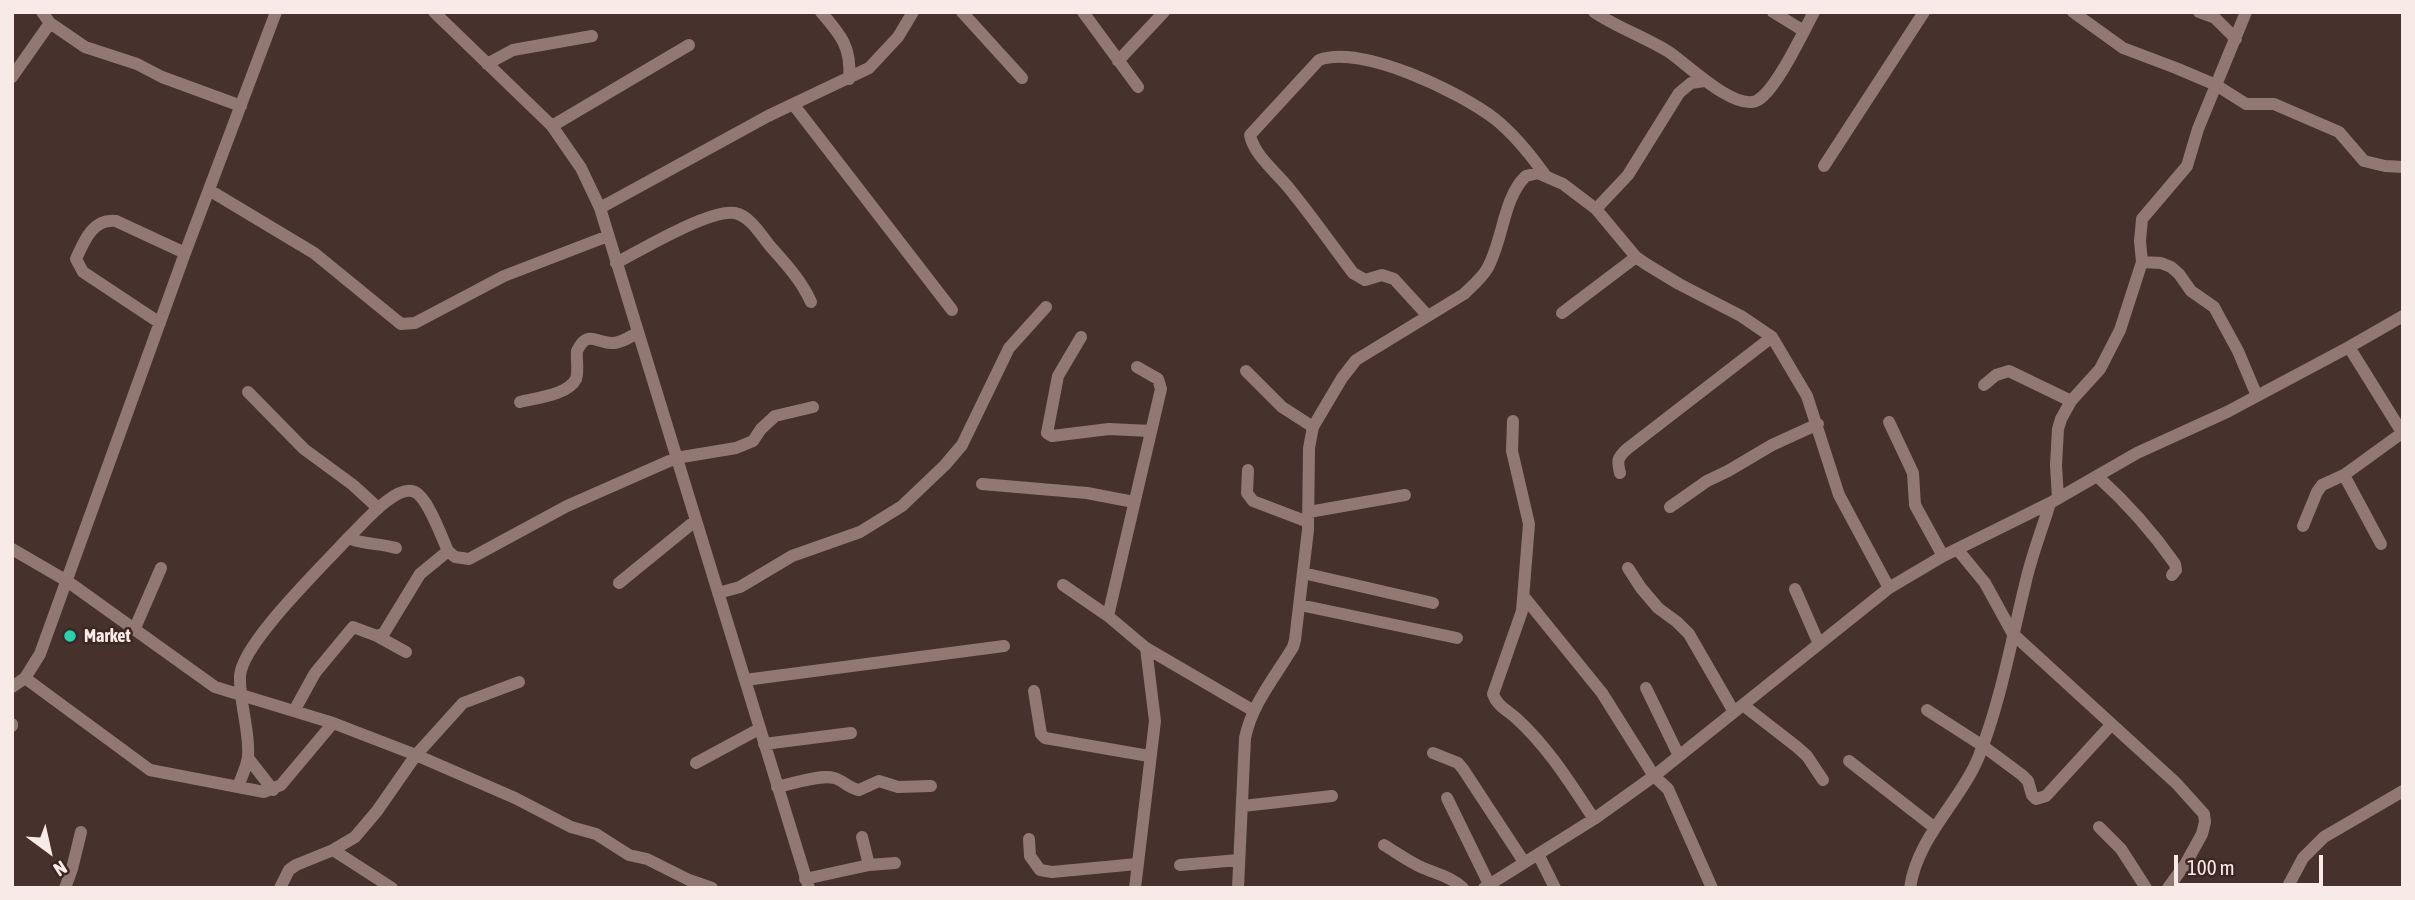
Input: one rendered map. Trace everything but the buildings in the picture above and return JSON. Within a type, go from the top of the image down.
[{"type":"street","points":[[12,687],[25,678],[40,654],[276,12]]},
{"type":"street","points":[[821,12],[849,51],[849,79]]},
{"type":"street","points":[[600,208],[793,104],[869,68],[898,37],[913,12]]},
{"type":"street","points":[[962,12],[1022,78]]},
{"type":"street","points":[[1083,12],[1138,87]]},
{"type":"street","points":[[1118,61],[1164,12]]},
{"type":"street","points":[[1594,12],[1669,52],[1687,66],[1698,82],[1748,102],[1757,100],[1775,82],[1814,12]]},
{"type":"street","points":[[1773,12],[1804,31]]},
{"type":"street","points":[[1824,166],[1924,12]]},
{"type":"street","points":[[2073,12],[2123,48],[2216,85],[2246,104],[2274,104],[2339,132],[2364,161],[2385,166],[2403,166]]},
{"type":"street","points":[[2199,12],[2216,18],[2236,39]]},
{"type":"street","points":[[1910,888],[1935,828],[1968,778],[1994,715],[2025,581],[2054,500],[2058,429],[2071,401],[2094,377],[2120,330],[2142,262],[2140,241],[2143,219],[2188,166],[2198,129],[2246,12]]},
{"type":"street","points":[[435,13],[552,126],[581,167],[600,208],[807,883],[869,865],[895,863]]},
{"type":"street","points":[[12,77],[46,18],[85,47],[137,64],[162,77],[241,106]]},
{"type":"street","points":[[487,64],[513,50],[592,36]]},
{"type":"street","points":[[552,126],[689,45]]},
{"type":"street","points":[[1427,315],[1394,279],[1382,275],[1364,280],[1353,273],[1288,187],[1259,154],[1250,135],[1319,60],[1351,57],[1371,61],[1445,88],[1494,118],[1524,146],[1545,175]]},
{"type":"street","points":[[1596,209],[1620,185],[1679,93],[1698,82]]},
{"type":"street","points":[[793,104],[952,310]]},
{"type":"street","points":[[1238,888],[1247,726],[1293,647],[1309,517],[1313,427],[1356,360],[1464,294],[1477,282],[1488,267],[1513,194],[1519,183],[1531,174],[1545,175],[1563,184],[1596,209],[1636,257],[1741,316],[1772,337],[1807,396],[1844,507],[1889,588]]},
{"type":"street","points":[[209,190],[314,254],[401,324],[415,323],[504,276],[608,236]]},
{"type":"street","points":[[616,263],[698,222],[721,214],[736,213],[750,222],[767,242],[799,280],[811,302]]},
{"type":"street","points":[[160,323],[83,272],[76,259],[96,225],[105,220],[116,221],[186,253]]},
{"type":"street","points":[[1562,313],[1636,257]]},
{"type":"street","points":[[2142,262],[2161,263],[2171,267],[2191,291],[2214,307],[2238,351],[2257,396]]},
{"type":"street","points":[[718,593],[740,587],[792,556],[860,532],[902,506],[962,445],[1009,348],[1046,307]]},
{"type":"street","points":[[1447,799],[1486,886],[1594,819],[1654,776],[1889,588],[1943,556],[2070,492],[2137,453],[2257,396],[2403,316]]},
{"type":"street","points":[[520,402],[561,391],[572,384],[577,372],[577,351],[589,339],[613,343],[637,333]]},
{"type":"street","points":[[1081,337],[1058,376],[1047,433],[1052,436],[1109,429],[1151,431]]},
{"type":"street","points":[[1620,473],[1617,461],[1619,456],[1772,337]]},
{"type":"street","points":[[2303,526],[2319,488],[2344,475],[2402,434],[2350,347]]},
{"type":"street","points":[[1108,616],[1161,384],[1154,375],[1137,367]]},
{"type":"street","points":[[1245,371],[1282,407],[1313,427]]},
{"type":"street","points":[[1984,385],[1996,375],[2009,371],[2071,401]]},
{"type":"street","points":[[248,392],[304,449],[353,485],[378,508]]},
{"type":"street","points":[[238,787],[248,758],[240,671],[247,654],[263,632],[348,538],[378,508],[401,492],[415,492],[426,506],[448,551],[462,559],[475,557],[568,506],[676,458],[736,448],[753,441],[775,416],[813,407]]},
{"type":"street","points":[[1513,421],[1512,451],[1529,524],[1525,598],[1493,694],[1499,705],[1548,752],[1594,819]]},
{"type":"street","points":[[1889,422],[1913,473],[1915,505],[1943,556]]},
{"type":"street","points":[[1670,507],[1707,481],[1772,445],[1818,424]]},
{"type":"street","points":[[1248,470],[1247,493],[1252,501],[1309,517],[1405,495]]},
{"type":"street","points":[[2344,475],[2381,544]]},
{"type":"street","points":[[2097,476],[2137,513],[2175,564],[2176,570],[2172,575]]},
{"type":"street","points":[[2056,480],[2070,492]]},
{"type":"street","points":[[982,484],[1087,493],[1134,502]]},
{"type":"street","points":[[619,583],[695,521]]},
{"type":"street","points":[[348,538],[363,544],[381,543],[396,548]]},
{"type":"street","points":[[12,549],[67,581],[210,684],[333,723],[416,755],[515,798],[571,827],[596,834],[629,855],[648,859],[689,880],[712,888]]},
{"type":"street","points":[[1957,549],[1985,583],[2013,634],[2176,783],[2204,814],[2202,834],[2168,888]]},
{"type":"street","points":[[377,636],[384,633],[420,574],[448,551]]},
{"type":"street","points":[[135,628],[161,568]]},
{"type":"street","points":[[1628,568],[1658,608],[1689,634],[1738,708],[1797,747],[1807,756],[1823,780]]},
{"type":"street","points":[[1303,573],[1433,604]]},
{"type":"street","points":[[1063,585],[1108,616],[1146,648],[1254,711]]},
{"type":"street","points":[[1795,589],[1819,644]]},
{"type":"street","points":[[1525,598],[1601,693],[1654,776],[1668,789],[1712,888]]},
{"type":"street","points":[[1300,605],[1457,638]]},
{"type":"street","points":[[294,711],[315,673],[349,630],[358,628],[406,652]]},
{"type":"street","points":[[745,680],[1004,646]]},
{"type":"street","points":[[1135,888],[1155,721],[1146,648]]},
{"type":"street","points":[[25,678],[150,770],[264,792],[281,785],[333,723]]},
{"type":"street","points":[[280,888],[289,870],[296,865],[333,850],[355,837],[416,755],[466,701],[519,682]]},
{"type":"street","points":[[1646,688],[1679,756]]},
{"type":"street","points":[[1034,691],[1041,734],[1045,738],[1149,756]]},
{"type":"street","points":[[1927,710],[2022,775],[2028,781],[2036,799],[2041,799],[2111,725]]},
{"type":"street","points":[[696,763],[759,729]]},
{"type":"street","points":[[764,744],[851,733]]},
{"type":"street","points":[[1433,753],[1463,769],[1524,862]]},
{"type":"street","points":[[248,758],[273,790]]},
{"type":"street","points":[[1849,761],[1935,828]]},
{"type":"street","points":[[777,787],[825,777],[834,778],[859,790],[879,781],[898,787],[931,786]]},
{"type":"street","points":[[2287,888],[2311,848],[2347,822],[2403,791]]},
{"type":"street","points":[[1243,806],[1332,796]]},
{"type":"street","points":[[2099,827],[2121,849],[2146,888]]},
{"type":"street","points":[[65,888],[81,832]]},
{"type":"street","points":[[862,837],[869,865]]},
{"type":"street","points":[[1030,839],[1030,856],[1040,870],[1052,872],[1137,864]]},
{"type":"street","points":[[1384,845],[1407,860],[1439,873],[1463,888]]},
{"type":"street","points":[[333,850],[390,887]]},
{"type":"street","points":[[1538,854],[1555,888]]},
{"type":"street","points":[[1180,865],[1239,860]]},
{"type":"place","name":"Market","points":[[70,636]]}]
